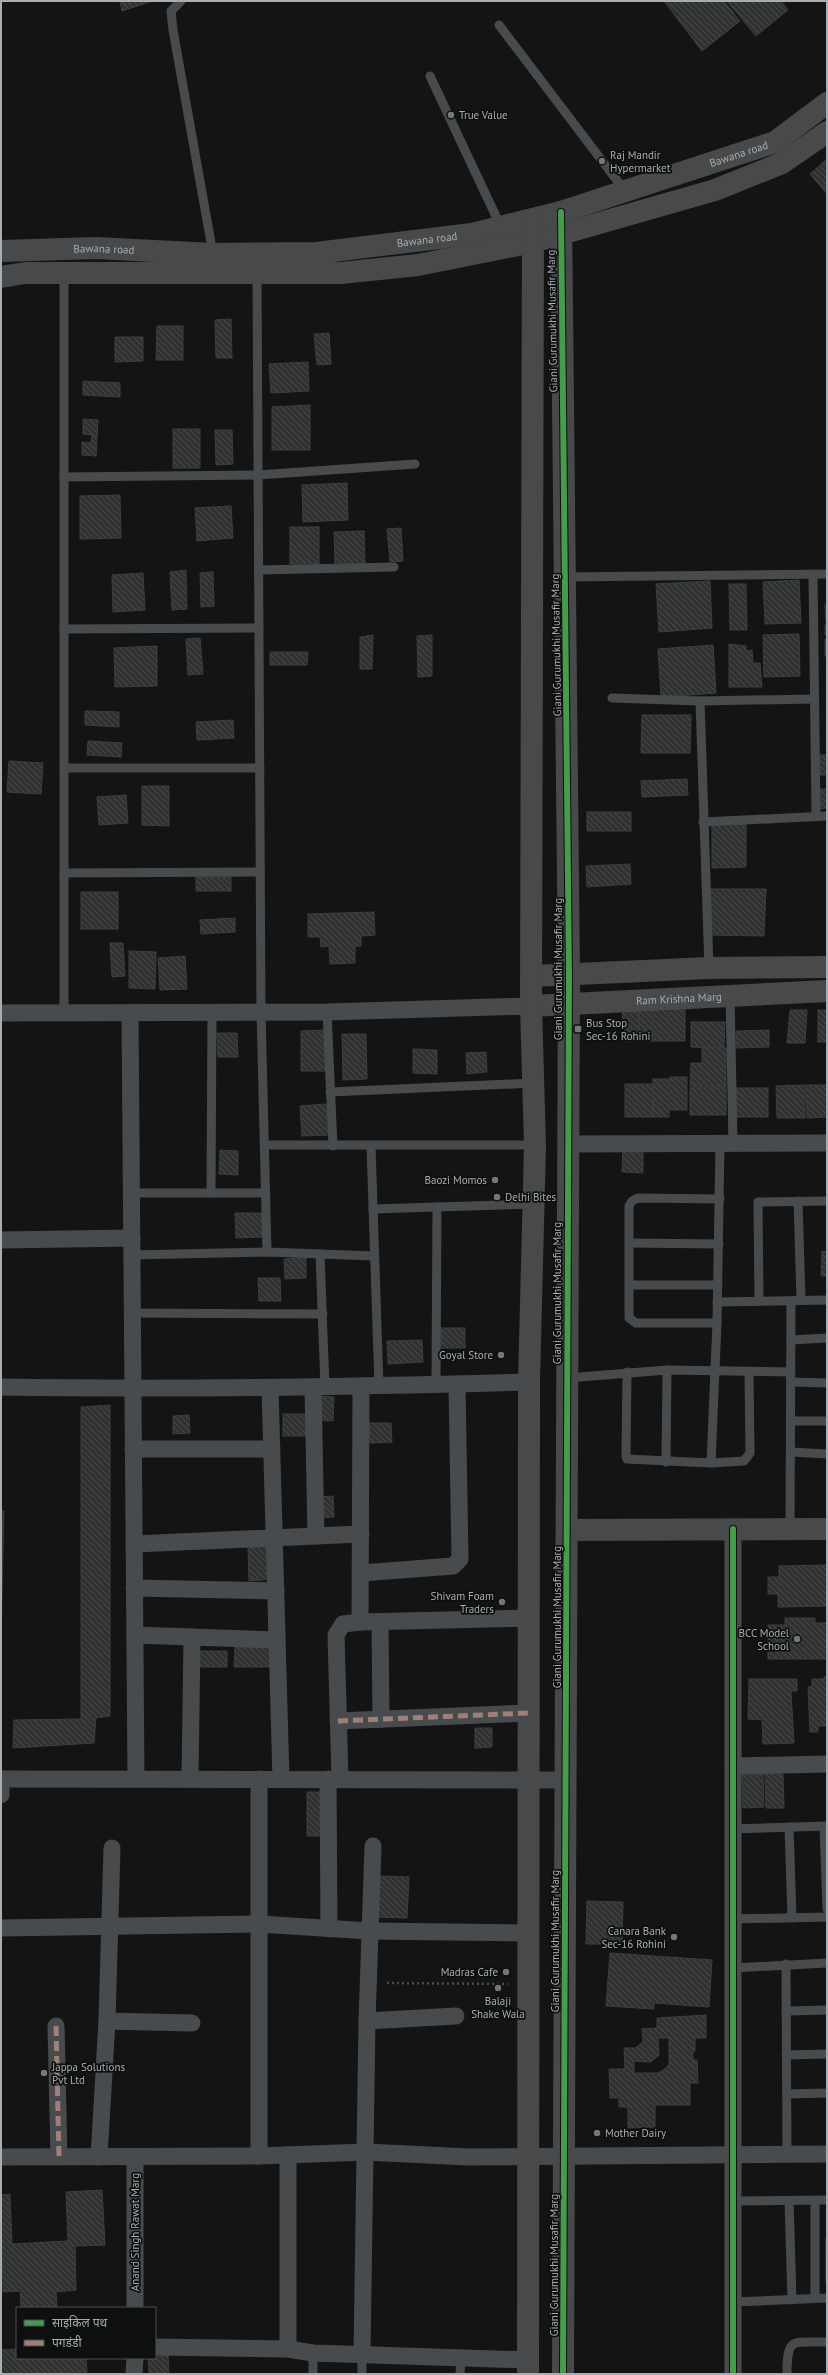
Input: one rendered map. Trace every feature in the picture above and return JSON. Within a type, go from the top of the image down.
[{"type":"street","name":"Bawana road","points":[[1,251],[96,248],[213,254],[316,253],[472,234],[561,212],[775,142],[827,103]]},
{"type":"street","name":"Bawana road","points":[[1,277],[25,273],[341,273],[418,265],[533,242],[715,190],[782,162],[827,132]]},
{"type":"street","name":"Giani Gurumukhi Musafir Marg","points":[[561,212],[569,975],[567,1144],[567,1530],[563,2374]]},
{"type":"street","points":[[156,2347],[288,2349],[313,2352],[461,2357],[528,2367],[529,1382],[535,1145],[531,1006],[533,218]]},
{"type":"street","points":[[532,976],[709,968],[827,967]]},
{"type":"street","name":"Ram Krishna Marg","points":[[531,1006],[827,991]]},
{"type":"street","points":[[1,1013],[327,1012],[531,1006]]},
{"type":"street","points":[[130,1013],[136,1779]]},
{"type":"street","points":[[567,1144],[827,1143]]},
{"type":"street","points":[[1,1240],[132,1238]]},
{"type":"street","points":[[1,1387],[133,1389],[270,1388],[529,1382]]},
{"type":"street","points":[[361,1573],[453,1566],[460,1558],[457,1384]]},
{"type":"street","points":[[316,1536],[319,1387]]},
{"type":"street","points":[[360,1622],[361,1387]]},
{"type":"street","points":[[270,1388],[281,1779]]},
{"type":"street","points":[[133,1449],[272,1449]]},
{"type":"street","points":[[733,1529],[733,2374]]},
{"type":"street","points":[[567,1530],[827,1529]]},
{"type":"street","points":[[134,1544],[361,1534]]},
{"type":"street","points":[[134,1588],[276,1591]]},
{"type":"street","points":[[328,1929],[334,1779],[338,1721],[336,1635],[343,1624],[360,1622],[529,1618]]},
{"type":"street","points":[[380,1622],[381,1719]]},
{"type":"street","points":[[135,1635],[277,1640]]},
{"type":"street","points":[[190,1779],[192,1637]]},
{"type":"street","points":[[338,1721],[529,1713]]},
{"type":"street","points":[[733,1766],[827,1764]]},
{"type":"street","points":[[1,1795],[1,1779],[566,1780]]},
{"type":"street","points":[[259,1779],[259,2156]]},
{"type":"street","points":[[362,2353],[367,2021],[373,1846]]},
{"type":"street","points":[[99,2157],[108,2021],[112,1848]]},
{"type":"street","points":[[1,1928],[109,1928],[259,1924],[370,1931],[529,1933]]},
{"type":"street","points":[[367,2021],[456,2016]]},
{"type":"street","points":[[108,2021],[192,2023]]},
{"type":"street","points":[[56,2026],[59,2157]]},
{"type":"street","points":[[1,2157],[259,2156],[366,2152],[468,2157],[529,2155],[827,2154]]},
{"type":"street","points":[[288,2155],[288,2349]]},
{"type":"street","name":"Anand Singh Rawat Marg","points":[[135,2157],[135,2307]]},
{"type":"street","points":[[134,2359],[134,2374]]},
{"type":"lane","points":[[181,1],[171,11],[173,30],[213,254]]},
{"type":"lane","points":[[499,25],[625,191]]},
{"type":"lane","points":[[430,76],[501,227]]},
{"type":"lane","points":[[64,273],[64,1013]]},
{"type":"lane","points":[[257,273],[261,1012],[267,1252]]},
{"type":"lane","points":[[64,477],[258,475],[415,464]]},
{"type":"lane","points":[[259,570],[394,567]]},
{"type":"lane","points":[[813,574],[813,699],[816,816]]},
{"type":"lane","points":[[565,577],[827,574]]},
{"type":"lane","points":[[64,630],[259,628]]},
{"type":"lane","points":[[612,698],[700,701],[813,699]]},
{"type":"lane","points":[[700,701],[709,968]]},
{"type":"lane","points":[[64,768],[260,768]]},
{"type":"lane","points":[[703,822],[827,816]]},
{"type":"lane","points":[[64,873],[260,872]]},
{"type":"lane","points":[[711,1463],[717,1324],[720,1199],[726,1143],[730,996]]},
{"type":"lane","points":[[327,1012],[333,1146]]},
{"type":"lane","points":[[211,1193],[212,1013]]},
{"type":"lane","points":[[330,1092],[534,1083]]},
{"type":"lane","points":[[265,1145],[535,1145]]},
{"type":"lane","points":[[371,1146],[379,1386]]},
{"type":"lane","points":[[131,1193],[266,1193]]},
{"type":"lane","points":[[717,1324],[631,1321],[629,1318],[629,1206],[632,1201],[638,1198],[720,1199]]},
{"type":"lane","points":[[790,1529],[791,1340],[796,1300],[798,1201]]},
{"type":"lane","points":[[759,1301],[758,1202],[827,1201]]},
{"type":"lane","points":[[373,1209],[534,1204]]},
{"type":"lane","points":[[436,1385],[437,1207]]},
{"type":"lane","points":[[630,1243],[719,1244]]},
{"type":"lane","points":[[132,1255],[267,1252],[374,1256]]},
{"type":"lane","points":[[319,1387],[323,1314],[320,1254]]},
{"type":"lane","points":[[630,1285],[718,1285]]},
{"type":"lane","points":[[717,1302],[827,1300]]},
{"type":"lane","points":[[132,1313],[323,1314]]},
{"type":"lane","points":[[791,1340],[827,1338]]},
{"type":"lane","points":[[567,1378],[667,1370],[791,1372]]},
{"type":"lane","points":[[666,1462],[667,1370]]},
{"type":"lane","points":[[627,1372],[626,1456],[632,1460],[711,1463],[744,1461],[750,1453],[749,1372]]},
{"type":"lane","points":[[791,1382],[827,1383]]},
{"type":"lane","points":[[791,1421],[827,1421]]},
{"type":"lane","points":[[791,1452],[827,1454]]},
{"type":"lane","points":[[733,1829],[825,1826],[827,1908]]},
{"type":"lane","points":[[789,1828],[792,1918]]},
{"type":"lane","points":[[734,1919],[827,1917]]},
{"type":"lane","points":[[733,1968],[827,1963]]},
{"type":"lane","points":[[786,1964],[787,2154]]},
{"type":"lane","points":[[786,2011],[827,2010]]},
{"type":"lane","points":[[786,2055],[827,2054]]},
{"type":"lane","points":[[787,2094],[827,2093]]},
{"type":"lane","points":[[815,2298],[816,2200]]},
{"type":"lane","points":[[733,2201],[827,2200]]},
{"type":"lane","points":[[789,2201],[792,2300]]},
{"type":"lane","points":[[733,2302],[827,2298]]},
{"type":"lane","points":[[787,2374],[787,2352],[789,2347],[793,2344],[827,2342]]},
{"type":"lane","points":[[313,2352],[313,2374]]},
{"type":"lane","points":[[362,2353],[362,2374]]},
{"type":"lane","points":[[460,2374],[461,2357]]},
{"type":"path","points":[[368,1982],[529,1984]]},
{"type":"building","points":[[120,1],[152,1],[122,11]]},
{"type":"building","points":[[664,1],[724,1],[740,21],[702,51]]},
{"type":"building","points":[[727,1],[781,1],[788,10],[756,36]]},
{"type":"building","points":[[827,159],[827,194],[810,174]]},
{"type":"building","points":[[231,319],[232,358],[216,358],[215,320]]},
{"type":"building","points":[[157,326],[183,326],[183,360],[156,360]]},
{"type":"building","points":[[329,333],[331,364],[317,365],[314,334]]},
{"type":"building","points":[[115,337],[143,337],[143,361],[115,362]]},
{"type":"building","points":[[308,362],[309,391],[271,393],[269,364]]},
{"type":"building","points":[[83,381],[120,383],[120,397],[83,395]]},
{"type":"building","points":[[310,405],[310,450],[272,450],[272,407]]},
{"type":"building","points":[[83,419],[98,420],[96,456],[82,455],[82,442],[91,443],[92,435],[83,434]]},
{"type":"building","points":[[173,429],[200,429],[200,468],[173,468]]},
{"type":"building","points":[[215,430],[232,430],[233,464],[216,465]]},
{"type":"building","points":[[347,483],[348,520],[303,522],[302,485]]},
{"type":"building","points":[[120,495],[121,538],[80,539],[80,496]]},
{"type":"building","points":[[231,506],[233,538],[197,541],[195,508]]},
{"type":"building","points":[[290,527],[319,527],[319,564],[290,564]]},
{"type":"building","points":[[401,528],[403,561],[390,562],[387,529]]},
{"type":"building","points":[[364,531],[365,564],[335,565],[334,532]]},
{"type":"building","points":[[186,570],[187,609],[172,610],[170,572]]},
{"type":"building","points":[[213,572],[214,606],[201,607],[200,573]]},
{"type":"building","points":[[143,573],[145,610],[113,612],[112,575]]},
{"type":"building","points":[[799,580],[801,623],[765,624],[763,582]]},
{"type":"building","points":[[710,581],[712,628],[659,632],[656,584]]},
{"type":"building","points":[[729,584],[746,584],[747,630],[730,630]]},
{"type":"building","points":[[825,604],[827,604],[826,623]]},
{"type":"building","points":[[827,624],[827,635],[825,635],[825,625]]},
{"type":"building","points":[[799,634],[800,676],[764,677],[763,635]]},
{"type":"building","points":[[373,635],[372,669],[360,669],[360,637]]},
{"type":"building","points":[[432,635],[432,676],[418,677],[417,636]]},
{"type":"building","points":[[200,638],[203,674],[188,675],[186,639]]},
{"type":"building","points":[[825,639],[827,639],[827,656],[825,656]]},
{"type":"building","points":[[729,644],[746,646],[746,651],[752,650],[753,663],[760,663],[762,687],[729,687]]},
{"type":"building","points":[[713,645],[716,693],[661,697],[658,649]]},
{"type":"building","points":[[157,646],[157,686],[115,687],[114,648]]},
{"type":"building","points":[[270,652],[308,652],[307,665],[270,665]]},
{"type":"building","points":[[85,711],[119,712],[119,727],[85,725]]},
{"type":"building","points":[[642,715],[691,715],[690,753],[641,753]]},
{"type":"building","points":[[233,720],[234,738],[197,740],[196,722]]},
{"type":"building","points":[[88,741],[122,743],[121,757],[87,755]]},
{"type":"building","points":[[820,755],[827,755],[827,775],[820,775]]},
{"type":"building","points":[[9,761],[43,763],[41,794],[7,792]]},
{"type":"building","points":[[687,779],[688,795],[642,797],[641,781]]},
{"type":"building","points":[[142,786],[169,786],[169,826],[142,825]]},
{"type":"building","points":[[820,789],[827,789],[827,808],[820,809]]},
{"type":"building","points":[[126,795],[128,823],[99,825],[97,797]]},
{"type":"building","points":[[587,812],[631,812],[631,831],[587,831]]},
{"type":"building","points":[[712,824],[746,824],[746,867],[712,868]]},
{"type":"building","points":[[630,864],[631,884],[587,887],[586,866]]},
{"type":"building","points":[[196,877],[231,877],[231,891],[196,891]]},
{"type":"building","points":[[709,889],[766,889],[764,936],[709,935]]},
{"type":"building","points":[[81,892],[118,892],[118,929],[81,929]]},
{"type":"building","points":[[374,912],[375,935],[361,936],[361,946],[355,946],[355,963],[330,964],[329,946],[321,947],[320,937],[308,937],[308,914]]},
{"type":"building","points":[[235,918],[235,932],[201,934],[200,920]]},
{"type":"building","points":[[110,943],[123,943],[125,976],[112,977]]},
{"type":"building","points":[[129,951],[156,952],[155,989],[129,988]]},
{"type":"building","points":[[185,956],[187,989],[160,990],[158,958]]},
{"type":"building","points":[[654,1008],[668,1008],[668,1041],[654,1041]]},
{"type":"building","points":[[669,1008],[685,1008],[685,1041],[669,1041]]},
{"type":"building","points":[[622,1009],[639,1009],[638,1041],[624,1041]]},
{"type":"building","points":[[639,1009],[653,1009],[653,1041],[639,1041]]},
{"type":"building","points":[[790,1010],[807,1010],[805,1043],[787,1043]]},
{"type":"building","points":[[818,1010],[827,1010],[827,1042],[818,1042]]},
{"type":"building","points":[[691,1022],[725,1022],[724,1048],[691,1047]]},
{"type":"building","points":[[326,1030],[327,1071],[301,1071],[301,1031]]},
{"type":"building","points":[[769,1030],[769,1047],[736,1048],[736,1031]]},
{"type":"building","points":[[217,1033],[237,1033],[238,1057],[218,1057]]},
{"type":"building","points":[[342,1034],[366,1034],[367,1079],[343,1080]]},
{"type":"building","points":[[702,1048],[726,1048],[726,1087],[690,1087],[691,1063],[702,1063]]},
{"type":"building","points":[[413,1049],[437,1050],[437,1074],[413,1073]]},
{"type":"building","points":[[486,1052],[487,1072],[467,1074],[466,1053]]},
{"type":"building","points":[[670,1077],[687,1077],[687,1110],[670,1110]]},
{"type":"building","points":[[653,1079],[669,1079],[669,1117],[653,1117]]},
{"type":"building","points":[[625,1084],[653,1084],[653,1117],[625,1117]]},
{"type":"building","points":[[805,1085],[805,1118],[777,1118],[776,1086]]},
{"type":"building","points":[[806,1085],[827,1085],[827,1117],[807,1118]]},
{"type":"building","points":[[690,1088],[726,1088],[726,1115],[690,1115]]},
{"type":"building","points":[[736,1088],[768,1088],[768,1117],[736,1117]]},
{"type":"building","points":[[326,1104],[328,1135],[302,1136],[300,1106]]},
{"type":"building","points":[[623,1147],[643,1147],[643,1173],[622,1172]]},
{"type":"building","points":[[220,1150],[238,1151],[238,1175],[219,1174]]},
{"type":"building","points":[[235,1213],[262,1213],[262,1237],[236,1238]]},
{"type":"building","points":[[822,1251],[827,1252],[827,1276],[821,1276]]},
{"type":"building","points":[[306,1258],[306,1278],[285,1279],[284,1259]]},
{"type":"building","points":[[258,1278],[280,1278],[281,1301],[259,1301]]},
{"type":"building","points":[[441,1328],[465,1328],[465,1348],[441,1348]]},
{"type":"building","points":[[422,1340],[423,1362],[388,1364],[387,1341]]},
{"type":"building","points":[[317,1396],[334,1397],[333,1421],[315,1420]]},
{"type":"building","points":[[110,1405],[110,1716],[96,1718],[94,1743],[13,1748],[14,1720],[81,1719],[81,1407]]},
{"type":"building","points":[[283,1414],[306,1414],[306,1436],[283,1436]]},
{"type":"building","points":[[189,1415],[190,1433],[173,1434],[173,1416]]},
{"type":"building","points":[[369,1423],[391,1423],[392,1442],[370,1443]]},
{"type":"building","points":[[333,1496],[334,1517],[319,1518],[317,1497]]},
{"type":"building","points":[[1,1511],[4,1511],[1,1637]]},
{"type":"building","points":[[273,1546],[274,1579],[249,1581],[248,1547]]},
{"type":"building","points":[[827,1565],[827,1606],[778,1607],[778,1594],[768,1594],[768,1577],[779,1577],[779,1566]]},
{"type":"building","points":[[785,1618],[815,1618],[815,1623],[827,1623],[827,1659],[768,1659],[768,1625],[785,1625]]},
{"type":"building","points":[[235,1647],[275,1647],[275,1667],[234,1667]]},
{"type":"building","points":[[193,1651],[227,1651],[227,1667],[193,1667]]},
{"type":"building","points":[[824,1677],[827,1677],[827,1726],[818,1726],[818,1732],[810,1732],[808,1687],[812,1686],[812,1679],[824,1679]]},
{"type":"building","points":[[749,1679],[797,1679],[797,1691],[791,1691],[794,1743],[763,1744],[762,1720],[748,1719]]},
{"type":"building","points":[[475,1728],[492,1728],[492,1747],[475,1748]]},
{"type":"building","points":[[783,1772],[784,1808],[766,1808],[765,1773]]},
{"type":"building","points":[[763,1774],[764,1807],[743,1808],[742,1775]]},
{"type":"building","points":[[307,1792],[325,1792],[325,1836],[307,1836]]},
{"type":"building","points":[[376,1876],[409,1877],[407,1918],[374,1917]]},
{"type":"building","points":[[587,1901],[623,1902],[622,1944],[586,1944]]},
{"type":"building","points":[[610,1953],[712,1960],[709,2007],[654,2003],[654,2009],[606,2006]]},
{"type":"building","points":[[706,2015],[706,2038],[695,2038],[695,2051],[693,2051],[693,2060],[697,2060],[698,2083],[690,2083],[690,2105],[655,2105],[655,2127],[628,2128],[628,2107],[619,2107],[619,2098],[610,2098],[609,2069],[625,2069],[624,2048],[635,2048],[643,2042],[642,2029],[657,2028],[657,2018]],"holes":[[[658,2038],[669,2038],[669,2064],[665,2069],[658,2073],[634,2073],[634,2061],[651,2062],[659,2055]]]},
{"type":"building","points":[[102,2190],[105,2245],[75,2246],[76,2290],[56,2292],[57,2307],[21,2307],[20,2291],[3,2292],[1,2195],[10,2194],[12,2244],[68,2241],[66,2192]]},
{"type":"building","points":[[826,2238],[827,2283],[826,2283]]},
{"type":"building","points":[[16,2349],[16,2359],[86,2359],[87,2372],[1,2374],[1,2350]]},
{"type":"building","points":[[168,2355],[169,2374],[149,2374],[148,2359],[156,2359],[156,2357]]},
{"type":"marked path","points":[[338,1721],[529,1713]]},
{"type":"marked path","points":[[56,2026],[59,2157]]},
{"type":"cycle path","points":[[561,212],[569,975],[563,2374]]},
{"type":"cycle path","points":[[733,1529],[733,2374]]},
{"type":"place","name":"True Value","points":[[451,115]]},
{"type":"place","name":"Raj Mandir Hypermarket","points":[[602,161]]},
{"type":"place","name":"Bus Stop Sec-16 Rohini","points":[[578,1029]]},
{"type":"place","name":"Baozi Momos","points":[[495,1180]]},
{"type":"place","name":"Delhi Bites","points":[[497,1197]]},
{"type":"place","name":"Goyal Store","points":[[501,1355]]},
{"type":"place","name":"Shivam Foam Traders","points":[[502,1602]]},
{"type":"place","name":"BCC Model School","points":[[797,1639]]},
{"type":"place","name":"Canara Bank Sec-16 Rohini","points":[[674,1937]]},
{"type":"place","name":"Madras Cafe","points":[[506,1972]]},
{"type":"place","name":"Balaji Shake Wala","points":[[498,1988]]},
{"type":"place","name":"Jappa Solutions Pvt Ltd","points":[[44,2073]]},
{"type":"place","name":"Mother Dairy","points":[[597,2133]]}]
